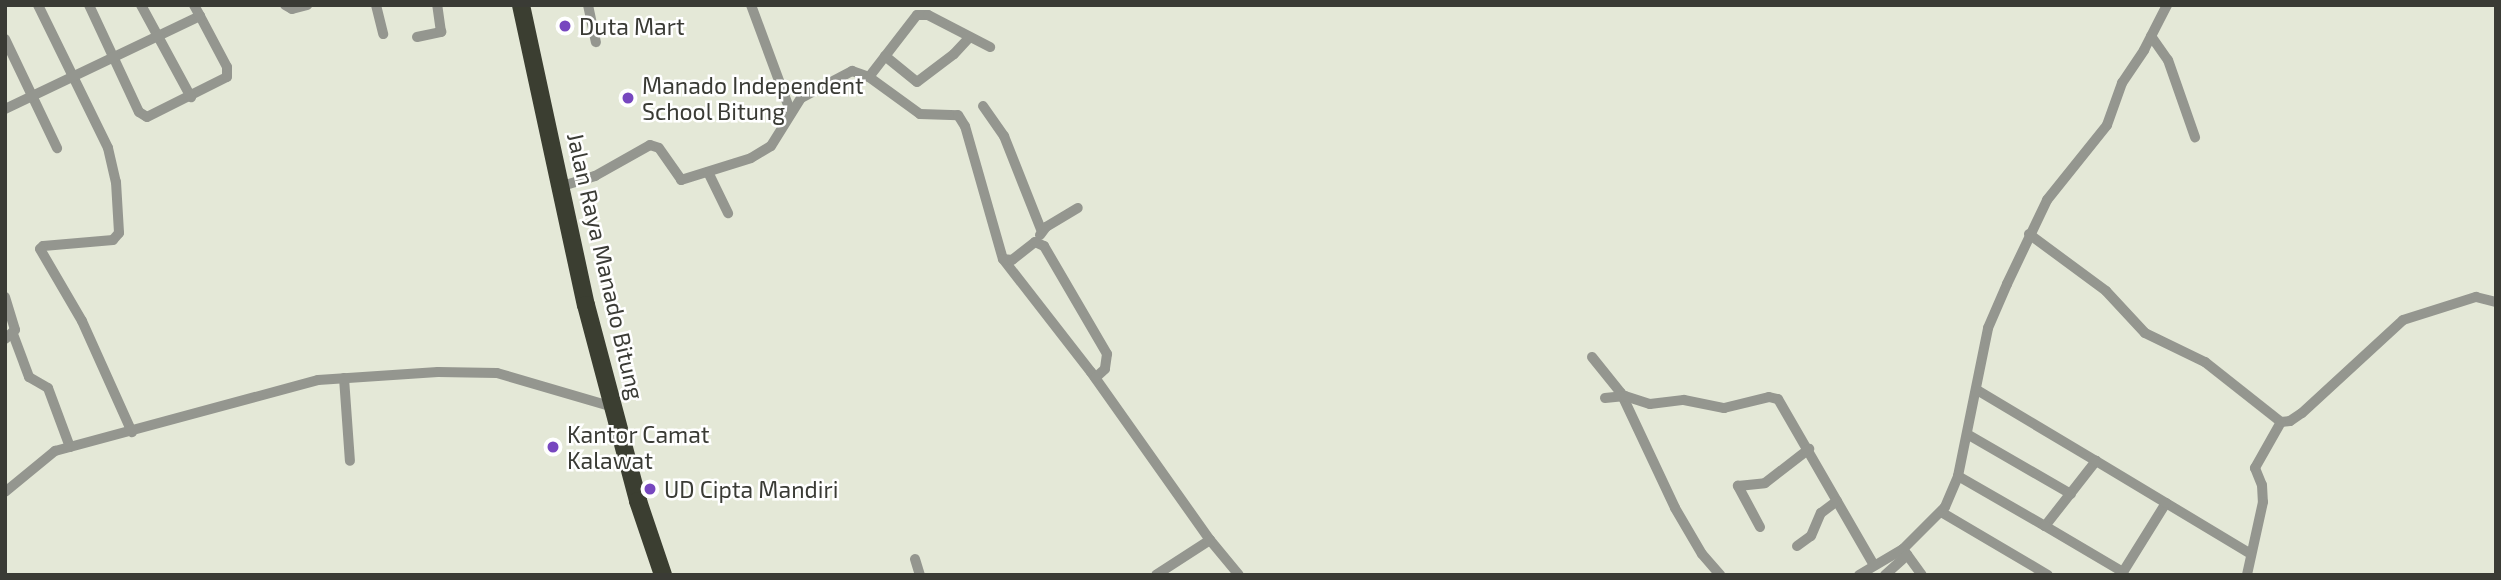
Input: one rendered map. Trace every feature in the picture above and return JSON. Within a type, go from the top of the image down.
[{"type":"highway","name":"Jalan Raya Manado Bitung","points":[[521,5],[559,187],[613,407],[638,502],[663,575]]},
{"type":"street","points":[[38,5],[108,148],[116,182],[119,233],[113,240],[43,246],[40,249],[82,321],[132,432]]},
{"type":"street","points":[[89,5],[139,112],[144,117],[224,80],[228,72],[194,5]]},
{"type":"street","points":[[142,5],[191,97]]},
{"type":"street","points":[[285,5],[292,9],[307,5]]},
{"type":"street","points":[[376,5],[383,33]]},
{"type":"street","points":[[417,37],[440,33],[437,5]]},
{"type":"street","points":[[587,5],[596,42]]},
{"type":"street","points":[[751,5],[791,113]]},
{"type":"street","points":[[1885,575],[1941,512],[1958,476],[1988,328],[2029,234],[2053,192],[2107,125],[2110,110],[2122,83],[2167,5]]},
{"type":"street","points":[[869,78],[917,15],[928,15],[990,47]]},
{"type":"street","points":[[5,109],[200,16]]},
{"type":"street","points":[[2151,36],[2168,60],[2195,137]]},
{"type":"street","points":[[885,56],[917,82],[954,54],[970,37]]},
{"type":"street","points":[[5,39],[57,148]]},
{"type":"street","points":[[559,187],[595,176],[650,145],[659,148],[679,179],[688,180],[762,154],[771,146],[801,98],[845,73],[855,71],[920,114],[955,114],[962,119],[1003,259],[1095,378],[1210,540],[1240,575]]},
{"type":"street","points":[[983,106],[1004,136],[1042,232]]},
{"type":"street","points":[[708,173],[728,212]]},
{"type":"street","points":[[1003,259],[1012,260],[1042,232],[1078,208]]},
{"type":"street","points":[[2029,234],[2106,291],[2145,333],[2213,368],[2281,422],[2290,421],[2302,413],[2403,320],[2476,297],[2496,303]]},
{"type":"street","points":[[1032,243],[1044,246],[1107,354],[1105,369],[1095,378]]},
{"type":"street","points":[[5,297],[9,336],[29,377],[48,388],[70,447]]},
{"type":"street","points":[[1592,357],[1623,396],[1675,508],[1698,548],[1720,575]]},
{"type":"street","points":[[5,492],[42,460],[70,447],[289,387],[344,378],[438,372],[498,373],[613,407]]},
{"type":"street","points":[[344,378],[350,461]]},
{"type":"street","points":[[1977,390],[2251,554]]},
{"type":"street","points":[[1605,398],[1623,396],[1646,404],[1684,400],[1724,408],[1775,397],[1781,401],[1874,565]]},
{"type":"street","points":[[2247,575],[2263,502],[2262,485],[2255,468],[2281,422]]},
{"type":"street","points":[[1967,434],[2071,494]]},
{"type":"street","points":[[1760,527],[1738,486],[1765,483],[1809,449]]},
{"type":"street","points":[[2045,526],[2096,461]]},
{"type":"street","points":[[1958,476],[2122,573],[2166,503]]},
{"type":"street","points":[[1797,546],[1811,536],[1821,513],[1837,501]]},
{"type":"street","points":[[1941,512],[2048,575]]},
{"type":"street","points":[[1156,575],[1210,540]]},
{"type":"street","points":[[1859,575],[1874,565],[1905,552]]},
{"type":"street","points":[[1905,552],[1922,575]]},
{"type":"street","points":[[915,559],[920,575]]},
{"type":"place","name":"Duta Mart","points":[[565,26]]},
{"type":"place","name":"Manado Independent School Bitung","points":[[628,98]]},
{"type":"place","name":"Kantor Camat Kalawat","points":[[553,447]]},
{"type":"place","name":"UD Cipta Mandiri","points":[[650,489]]}]
